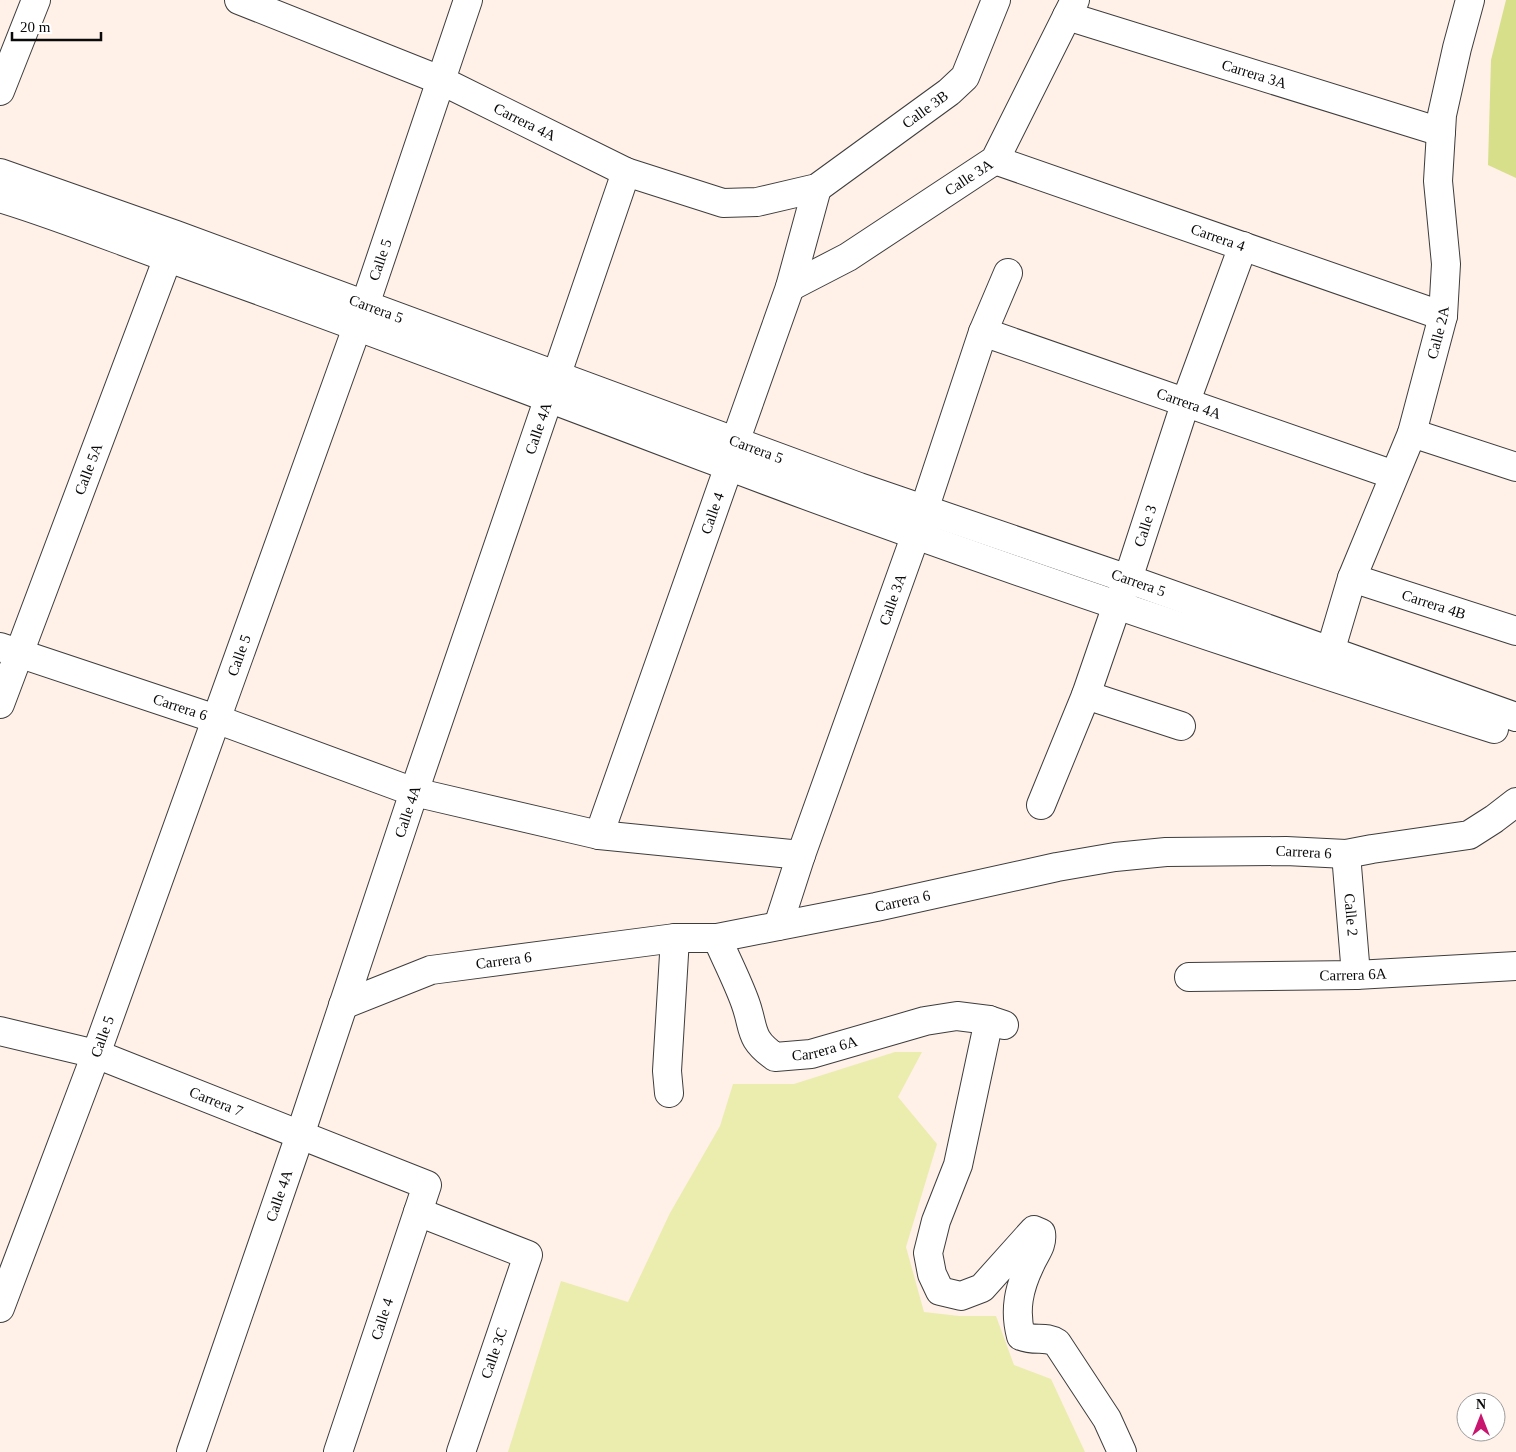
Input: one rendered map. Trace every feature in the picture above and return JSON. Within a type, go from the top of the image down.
[{"type":"street","points":[[0,91],[36,0]]},
{"type":"street","name":"Carrera 4A","points":[[239,0],[440,80],[626,172],[724,203],[757,202],[817,188]]},
{"type":"street","name":"Calle 5","points":[[0,1308],[96,1054],[361,315],[468,0]]},
{"type":"street","name":"Calle 3B","points":[[817,188],[949,92],[965,77],[996,0]]},
{"type":"street","name":"Calle 2A","points":[[1330,652],[1352,578],[1412,433],[1443,316],[1446,264],[1438,181],[1442,115],[1470,0]]},
{"type":"street","name":"Carrera 3A","points":[[1071,8],[1441,132]]},
{"type":"street","name":"Calle 3A","points":[[790,287],[848,258],[995,160],[1071,8]]},
{"type":"street","name":"Carrera 4","points":[[995,160],[1443,316]]},
{"type":"street","name":"Calle 4A","points":[[191,1452],[626,172]]},
{"type":"street","name":"Carrera 5","points":[[0,173],[172,246],[920,522],[1117,605],[1309,670],[1516,736]]},
{"type":"street","name":"Calle 4","points":[[599,835],[790,287],[817,188]]},
{"type":"street","name":"Carrera 5","points":[[0,198],[172,246]]},
{"type":"street","name":"Calle 5A","points":[[0,704],[10,650],[172,246]]},
{"type":"street","name":"Calle 3","points":[[1041,805],[1086,695],[1128,579],[1186,401],[1243,246]]},
{"type":"street","name":"Calle 3A","points":[[778,926],[800,856],[920,522],[983,332],[1008,273]]},
{"type":"street","name":"Carrera 4A","points":[[983,332],[1186,401],[1394,475]]},
{"type":"street","points":[[1412,433],[1516,467]]},
{"type":"street","name":"Carrera 5","points":[[920,522],[1128,579],[1516,717]]},
{"type":"street","name":"Carrera 4B","points":[[1352,578],[1516,631]]},
{"type":"street","name":"Carrera 6","points":[[10,650],[216,719],[414,792],[599,835],[800,856]]},
{"type":"street","points":[[1086,695],[1181,726]]},
{"type":"street","name":"Carrera 6","points":[[343,1005],[431,970],[674,938],[717,938],[876,907],[1030,872],[1115,858],[1166,852],[1286,851],[1346,854],[1469,835],[1516,802]]},
{"type":"street","name":"Calle 2","points":[[1346,854],[1356,975]]},
{"type":"street","points":[[669,1093],[667,1071],[674,938]]},
{"type":"street","name":"Carrera 6A","points":[[717,938],[746,1003],[752,1030],[762,1048],[775,1058],[811,1054],[924,1022],[957,1016],[996,1022],[958,1165],[936,1222],[928,1253],[932,1274],[940,1291],[961,1296],[982,1288],[1034,1230],[1041,1233],[1042,1242],[1029,1265],[1017,1302],[1018,1326],[1021,1336],[1031,1340],[1050,1338],[1057,1343],[1107,1419],[1122,1452]]},
{"type":"street","name":"Carrera 6A","points":[[1189,977],[1356,975],[1516,966]]},
{"type":"street","name":"Carrera 7","points":[[0,1031],[96,1054],[426,1185]]},
{"type":"street","name":"Calle 4","points":[[338,1452],[426,1185]]},
{"type":"street","name":"Calle 3C","points":[[418,1212],[528,1255],[461,1452]]},
{"type":"green space","points":[[1506,0],[1516,0],[1516,178],[1488,165],[1491,60]]},
{"type":"green space","points":[[895,1052],[922,1052],[898,1097],[937,1144],[906,1247],[924,1312],[959,1316],[996,1316],[1014,1365],[1051,1379],[1085,1452],[508,1452],[561,1281],[628,1302],[670,1213],[720,1126],[733,1084],[794,1084]]}]
